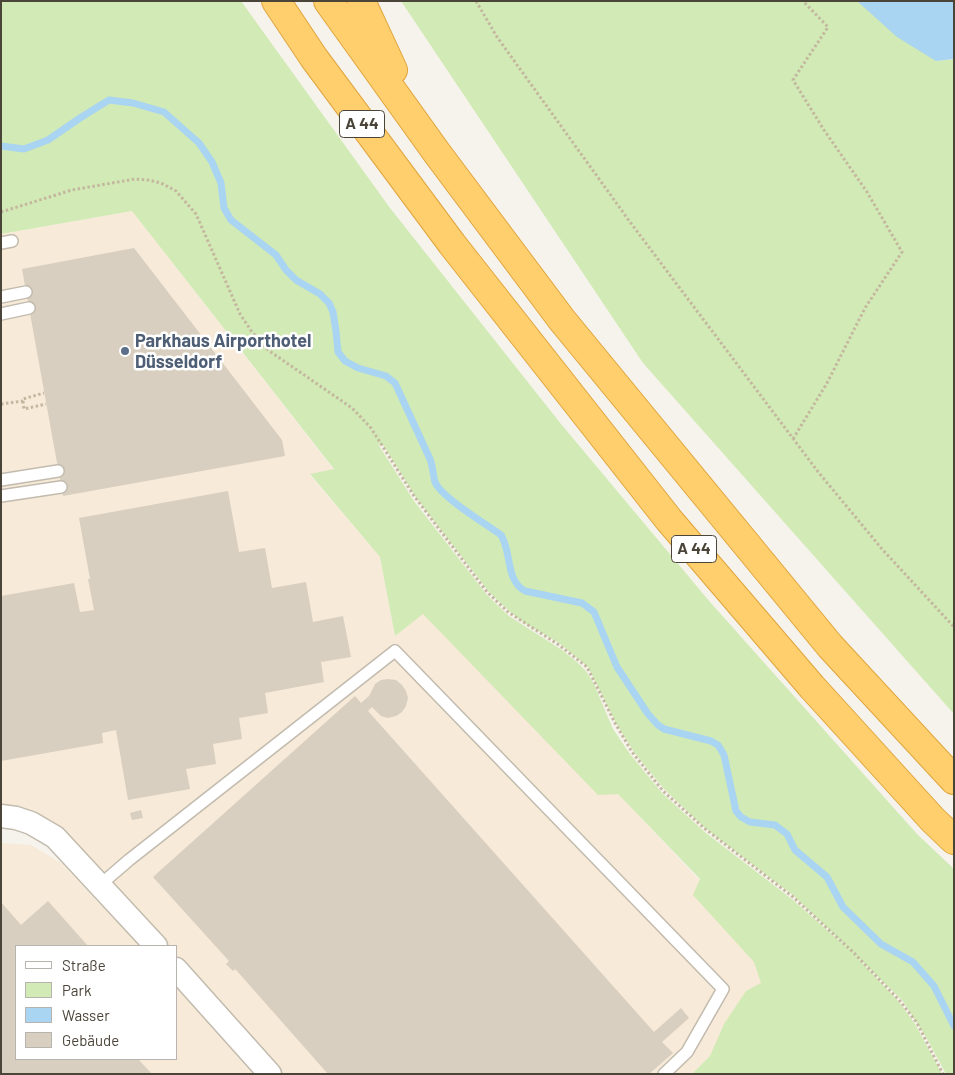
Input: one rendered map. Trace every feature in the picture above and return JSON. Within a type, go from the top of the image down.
[{"type":"highway","name":"A 44","points":[[276,1],[314,58],[446,236],[669,520],[812,688],[933,820],[954,840]]},
{"type":"highway","name":"A 44","points":[[328,1],[436,153],[562,320],[830,646],[954,780]]},
{"type":"highway","points":[[361,1],[379,43],[436,153]]},
{"type":"street","points":[[1,816],[31,823],[55,837],[155,945]]},
{"type":"street","points":[[178,971],[270,1074]]},
{"type":"lane","points":[[1,297],[26,292]]},
{"type":"lane","points":[[1,314],[29,308]]},
{"type":"lane","points":[[1,480],[58,471]]},
{"type":"lane","points":[[1,496],[61,487]]},
{"type":"lane","points":[[100,885],[129,860],[395,651],[723,989],[687,1052],[664,1074]]},
{"type":"path","points":[[476,1],[497,37],[630,222],[819,474],[882,549],[954,627]]},
{"type":"path","points":[[793,439],[826,383],[865,308],[902,252],[867,192],[824,130],[793,80],[828,27],[803,1]]},
{"type":"path","points":[[1,212],[72,190],[135,179],[148,180],[176,191],[196,214],[240,314],[252,332],[268,350],[352,408],[371,428],[414,496],[487,592],[508,612],[559,645],[587,667],[632,752],[663,791],[704,828],[793,897],[853,952],[900,1001],[917,1023],[943,1074]]},
{"type":"path","points":[[1,404],[23,401],[22,399],[44,393]]},
{"type":"path","points":[[23,401],[24,409],[46,404]]},
{"type":"shaded area","points":[[132,211],[334,470],[310,475],[380,557],[395,636],[442,598],[618,794],[781,966],[712,1074],[280,1074],[178,961],[178,945],[164,945],[60,830],[1,811],[1,234]]},
{"type":"shaded area","points":[[1,843],[31,845],[61,863],[139,945],[15,945],[15,1060],[178,1060],[178,989],[253,1074],[1,1074]]},
{"type":"green space","points":[[1,1],[241,1],[390,208],[561,424],[710,602],[917,834],[954,869],[954,1074],[946,1074],[926,1037],[902,1000],[794,896],[705,828],[664,789],[634,752],[616,723],[588,667],[559,643],[523,622],[489,592],[415,496],[384,446],[378,444],[414,501],[487,595],[509,616],[562,650],[586,671],[594,684],[613,729],[630,754],[662,793],[706,833],[793,900],[852,952],[899,1002],[915,1024],[942,1074],[692,1074],[710,1056],[724,1024],[746,991],[761,983],[754,962],[693,895],[700,879],[618,794],[598,795],[423,614],[395,636],[380,557],[310,474],[334,469],[132,211],[1,234]]},
{"type":"green space","points":[[401,1],[857,1],[936,61],[954,59],[954,714],[643,363]]},
{"type":"water","points":[[857,1],[954,1],[954,59],[936,61],[897,37]]},
{"type":"building","name":"Parkhaus Airporthotel Düsseldorf","points":[[134,248],[282,440],[285,456],[63,496],[22,269]]},
{"type":"building","points":[[228,491],[239,552],[265,548],[272,588],[306,582],[313,622],[343,616],[351,657],[321,662],[324,682],[265,693],[268,713],[239,718],[242,739],[213,744],[216,764],[186,769],[190,789],[128,800],[116,730],[102,733],[103,743],[1,761],[1,596],[74,583],[80,612],[94,610],[79,518]]},
{"type":"building","points":[[381,680],[396,680],[406,691],[408,698],[406,706],[396,716],[388,718],[381,716],[372,707],[368,711],[654,1032],[681,1008],[689,1018],[662,1042],[673,1053],[649,1074],[328,1074],[237,971],[235,969],[233,971],[226,964],[229,961],[153,877],[355,696],[361,703],[369,696],[375,684]]},
{"type":"building","points":[[141,810],[143,818],[132,820],[130,813]]},
{"type":"building","points":[[48,901],[87,945],[15,945],[15,1060],[139,1060],[152,1074],[1,1074],[1,902],[21,925]]},
{"type":"waterway","points":[[1,146],[24,149],[48,140],[109,100],[133,103],[164,112],[199,143],[212,162],[221,183],[224,208],[231,220],[276,255],[286,270],[296,280],[320,294],[329,303],[333,312],[338,352],[345,361],[358,368],[386,376],[395,383],[430,459],[435,482],[446,495],[501,535],[507,549],[514,580],[519,586],[525,591],[582,603],[594,612],[617,667],[648,714],[664,729],[711,741],[718,745],[724,755],[736,811],[741,817],[750,822],[775,825],[787,834],[795,850],[827,877],[843,907],[881,944],[913,962],[934,986],[954,1026]]},
{"type":"place","name":"Parkhaus Airporthotel Düsseldorf","points":[[125,351]]}]
